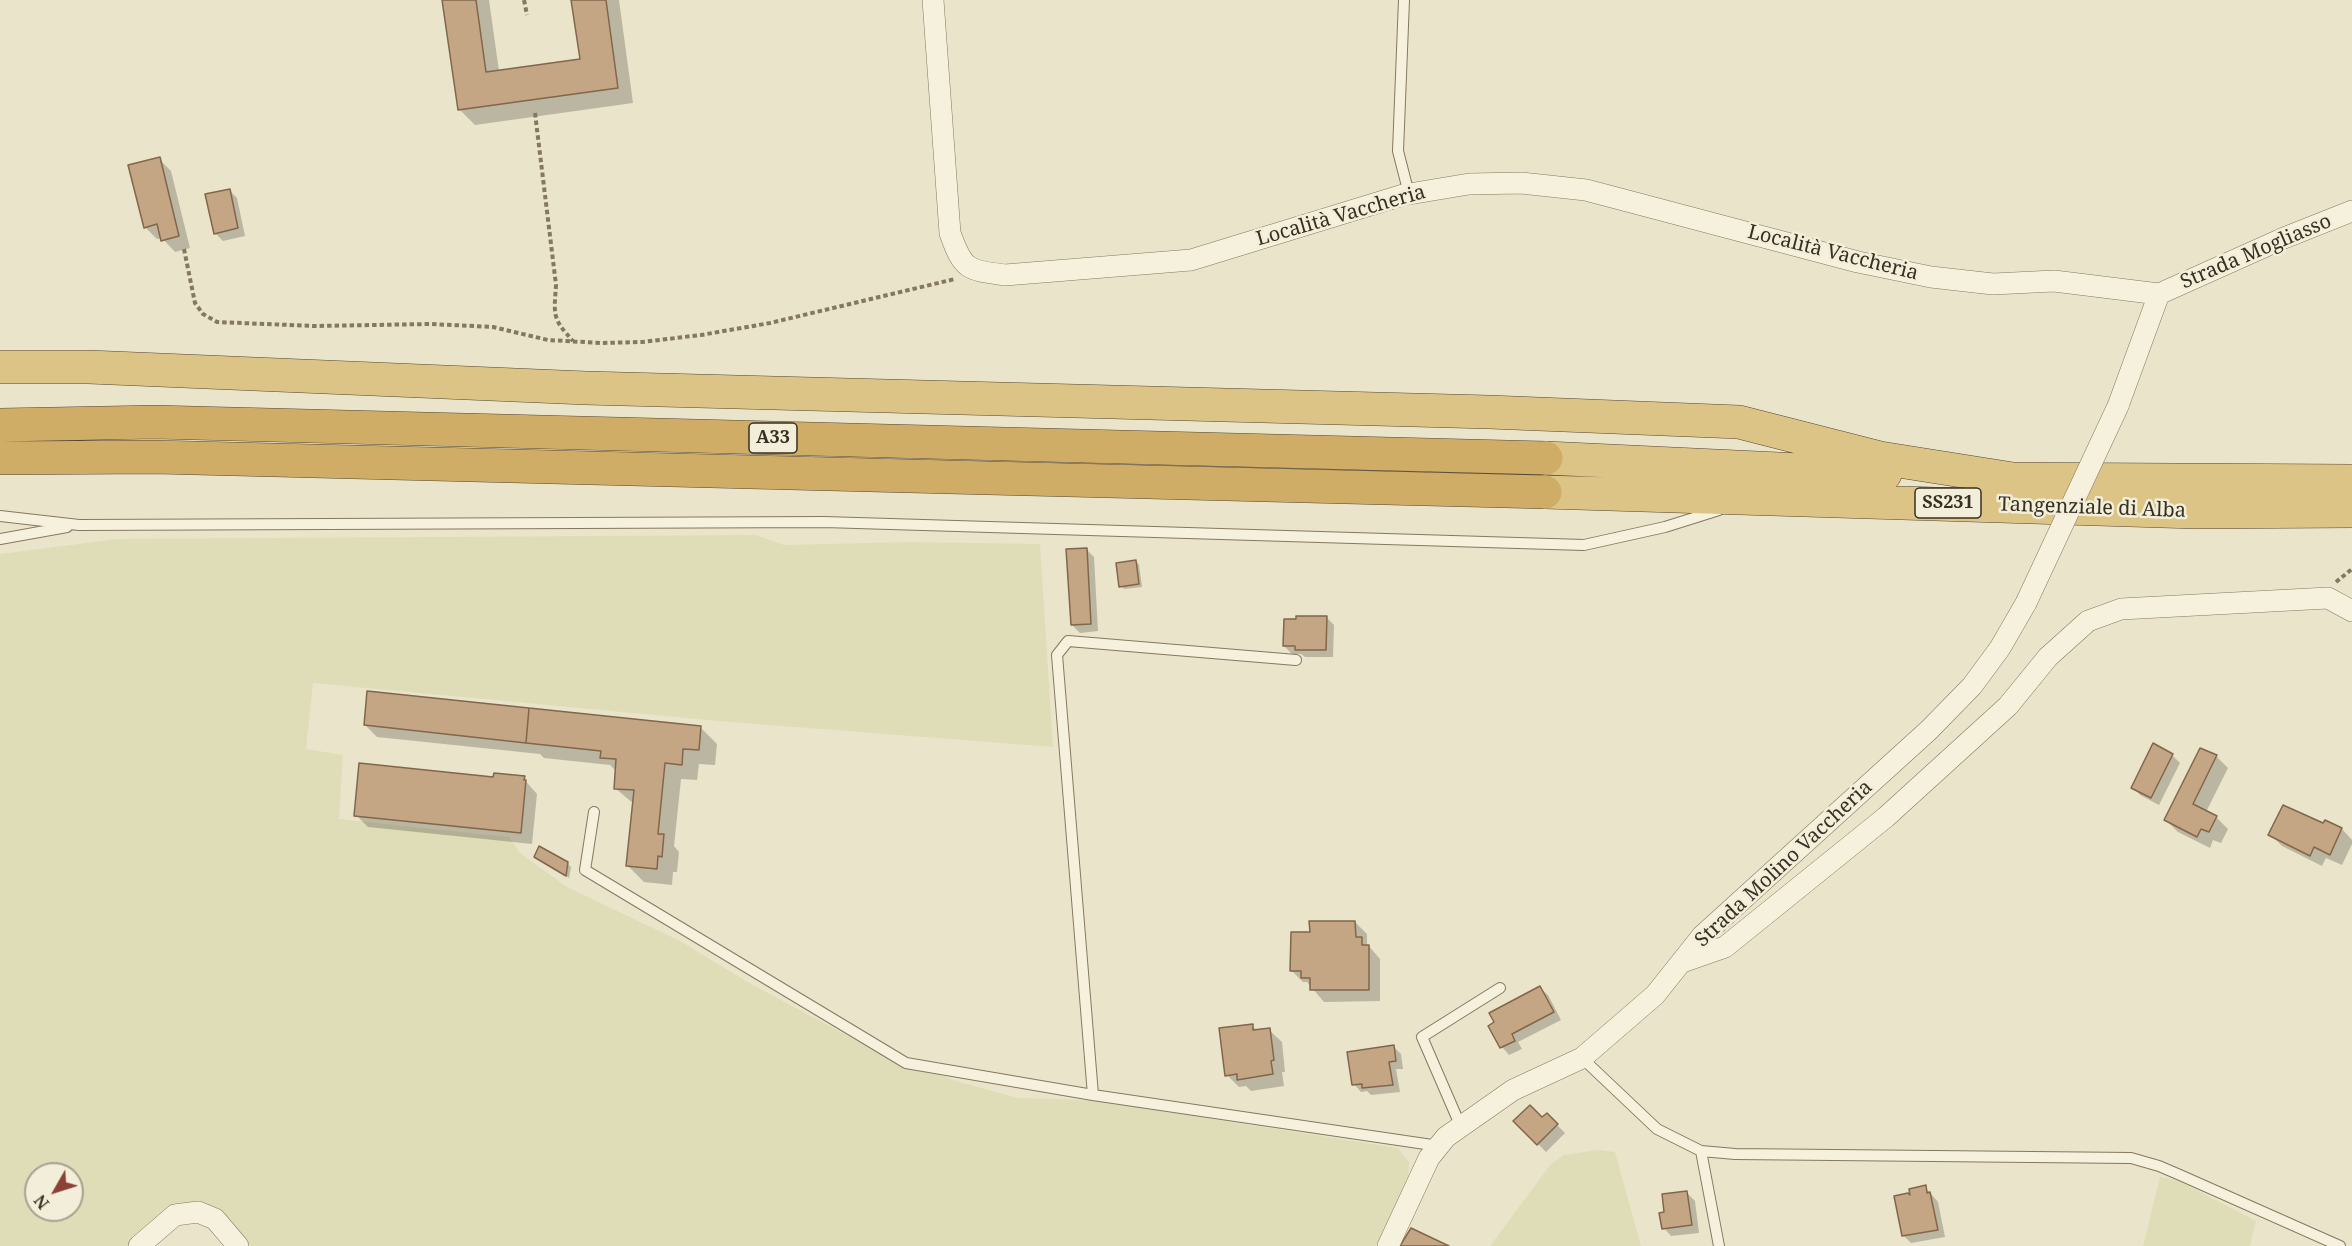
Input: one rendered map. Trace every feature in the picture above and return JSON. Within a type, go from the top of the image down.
[{"type":"highway","points":[[0,367],[89,367],[586,388],[1454,411],[1739,422],[1880,458],[2019,480]]},
{"type":"highway","name":"A33","points":[[0,425],[155,422],[1546,458]]},
{"type":"highway","name":"A33","points":[[0,458],[155,457],[1545,492]]},
{"type":"highway","name":"SS231","points":[[1546,458],[2019,480],[2352,481]]},
{"type":"highway","name":"Tangenziale di Alba","points":[[1545,492],[2195,512],[2352,511]]},
{"type":"street","points":[[933,0],[950,233],[960,260],[975,271]]},
{"type":"street","name":"Località Vaccheria","points":[[975,271],[1005,275],[1191,260],[1409,194],[1469,184],[1521,183],[1586,190],[1858,262],[1931,277],[1993,284],[2054,281],[2159,294]]},
{"type":"street","name":"Strada Mogliasso","points":[[2159,294],[2284,238],[2352,211]]},
{"type":"street","name":"Strada Molino Vaccheria","points":[[1681,962],[1702,936],[1929,730],[1972,686],[2000,648],[2026,603],[2118,406],[2159,294]]},
{"type":"street","name":"Strada Molino Vaccheria","points":[[1681,962],[1725,947],[1886,817],[2008,706],[2048,657],[2088,621],[2121,609],[2328,598],[2352,611]]},
{"type":"street","points":[[1388,1246],[1429,1158],[1446,1137],[1514,1089],[1582,1058],[1655,995],[1681,962]]},
{"type":"street","points":[[139,1246],[175,1215],[198,1212],[215,1219],[238,1246]]},
{"type":"lane","points":[[1404,0],[1398,151],[1409,194]]},
{"type":"lane","points":[[0,516],[79,525],[824,522],[1584,545],[1665,527],[1760,497]]},
{"type":"lane","points":[[0,539],[79,525]]},
{"type":"lane","points":[[1093,1095],[1057,655],[1068,641],[1296,660]]},
{"type":"lane","points":[[594,812],[585,870],[906,1063],[1093,1095],[1439,1146]]},
{"type":"lane","points":[[1461,1127],[1422,1037],[1500,988]]},
{"type":"lane","points":[[1582,1058],[1657,1129],[1701,1151],[1735,1154],[2131,1158],[2159,1166],[2340,1246]]},
{"type":"lane","points":[[1701,1151],[1719,1246]]},
{"type":"path","points":[[524,0],[527,15]]},
{"type":"path","points":[[535,113],[556,285],[554,313],[557,324],[573,341]]},
{"type":"path","points":[[184,249],[195,303],[203,314],[217,322],[314,326],[493,327],[548,340],[573,341],[642,342],[770,323],[948,282],[975,271]]},
{"type":"shaded area","points":[[756,535],[784,545],[909,542],[1040,544],[1053,747],[718,721],[313,683],[306,749],[343,755],[339,819],[509,837],[520,853],[567,887],[680,941],[751,984],[874,1050],[956,1081],[1018,1098],[1092,1100],[1398,1148],[1409,1162],[1408,1176],[1376,1246],[251,1246],[226,1219],[204,1205],[130,1246],[0,1246],[0,554],[117,539]]},
{"type":"shaded area","points":[[1598,1150],[1615,1152],[1641,1246],[1490,1246],[1551,1164],[1564,1155]]},
{"type":"shaded area","points":[[2160,1177],[2177,1180],[2256,1221],[2250,1246],[2143,1246]]},
{"type":"building","points":[[442,0],[476,0],[486,72],[580,59],[571,0],[606,0],[618,88],[458,110]]},
{"type":"building","points":[[160,157],[179,236],[161,241],[157,224],[144,228],[128,165]]},
{"type":"building","points":[[230,189],[238,228],[214,234],[205,194]]},
{"type":"building","points":[[1087,548],[1091,624],[1071,625],[1066,549]]},
{"type":"building","points":[[1136,560],[1139,584],[1119,587],[1116,563]]},
{"type":"building","points":[[1296,616],[1327,616],[1326,650],[1295,650],[1295,646],[1283,646],[1284,619],[1296,619]]},
{"type":"building","points":[[367,691],[529,708],[526,743],[364,725]]},
{"type":"building","points":[[529,708],[701,726],[699,750],[683,749],[682,765],[665,763],[658,834],[664,834],[662,857],[658,856],[657,869],[626,866],[634,790],[614,789],[616,759],[600,758],[601,751],[526,743]]},
{"type":"building","points":[[2153,743],[2173,754],[2151,798],[2131,788]]},
{"type":"building","points":[[2200,748],[2217,755],[2193,804],[2217,816],[2209,832],[2201,829],[2197,837],[2164,820]]},
{"type":"building","points":[[359,763],[493,777],[494,773],[525,776],[521,833],[354,816]]},
{"type":"building","points":[[2283,805],[2323,823],[2325,820],[2342,828],[2330,855],[2314,847],[2310,856],[2268,835]]},
{"type":"building","points":[[539,846],[568,862],[566,876],[534,857]]},
{"type":"building","points":[[1309,921],[1355,921],[1356,937],[1362,937],[1362,945],[1369,945],[1369,990],[1310,990],[1310,978],[1301,978],[1301,971],[1290,971],[1291,932],[1310,932]]},
{"type":"building","points":[[1540,986],[1554,1012],[1512,1034],[1515,1041],[1500,1048],[1488,1026],[1494,1022],[1489,1013]]},
{"type":"building","points":[[1253,1024],[1253,1030],[1270,1028],[1274,1060],[1271,1061],[1273,1074],[1237,1080],[1237,1074],[1225,1076],[1219,1028]]},
{"type":"building","points":[[1394,1045],[1396,1061],[1389,1062],[1393,1085],[1362,1088],[1362,1084],[1352,1085],[1347,1052]]},
{"type":"building","points":[[1530,1105],[1542,1117],[1547,1113],[1558,1124],[1537,1145],[1513,1121]]},
{"type":"building","points":[[1926,1185],[1927,1193],[1930,1192],[1938,1230],[1902,1236],[1894,1196],[1908,1193],[1910,1195],[1909,1189]]},
{"type":"building","points":[[1687,1191],[1692,1225],[1662,1229],[1659,1213],[1664,1212],[1662,1194]]},
{"type":"building","points":[[1411,1228],[1449,1246],[1400,1246]]}]
